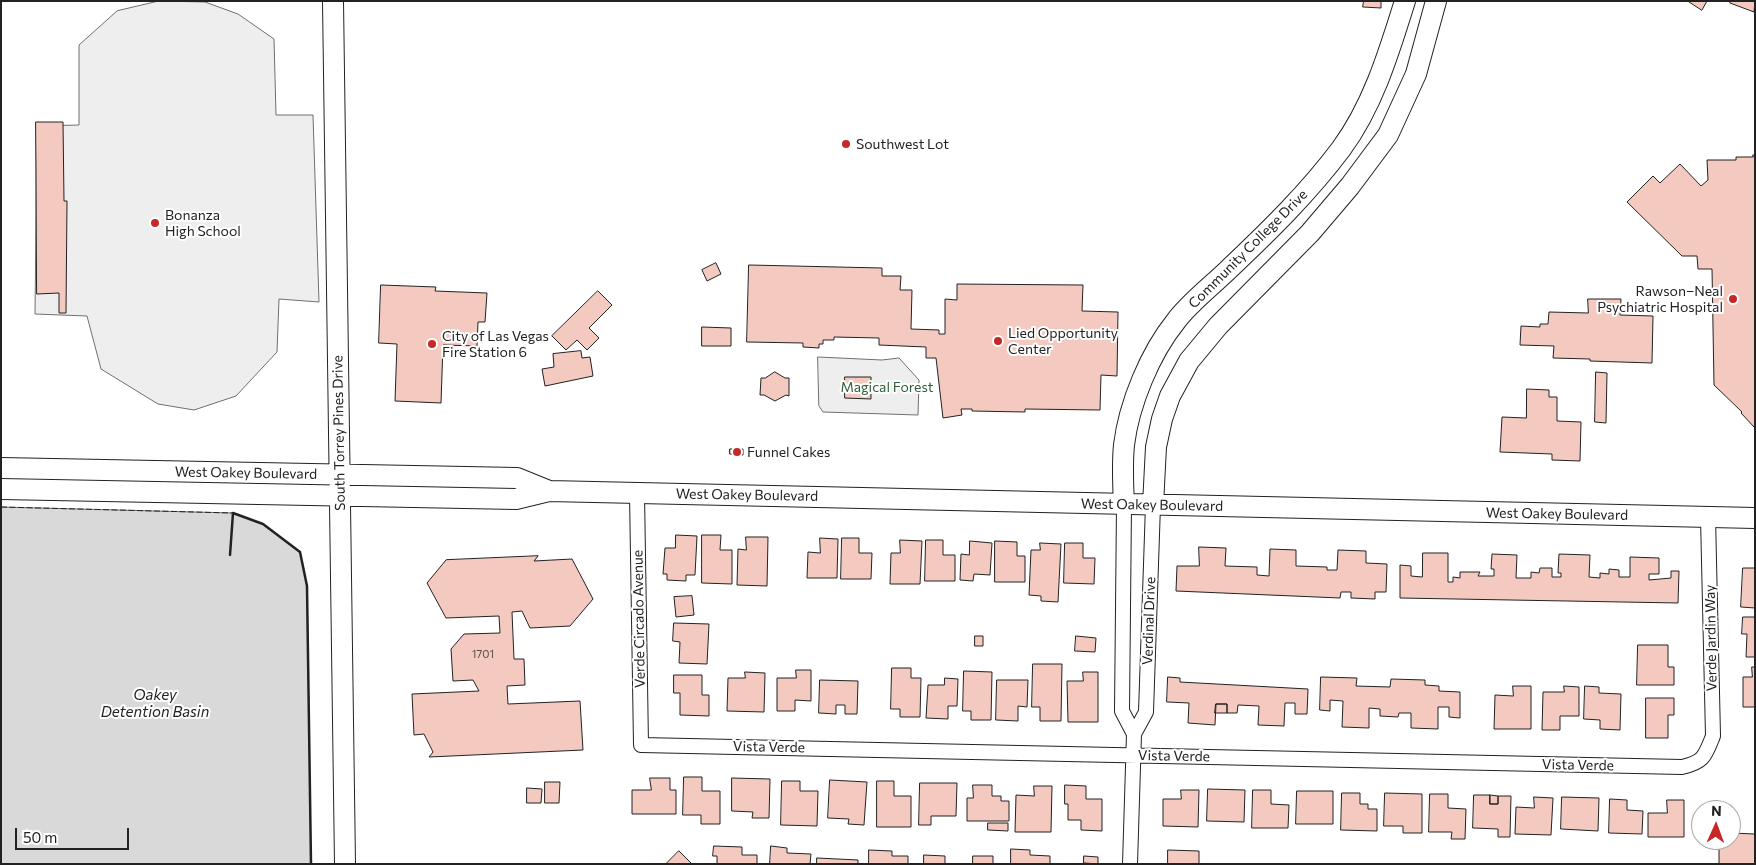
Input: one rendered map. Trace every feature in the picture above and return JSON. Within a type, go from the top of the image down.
[{"type":"main road","name":"South Torrey Pines Drive","points":[[333,1],[345,864]]},
{"type":"main road","name":"Community College Drive","points":[[1124,505],[1122,468],[1128,423],[1138,392],[1155,353],[1176,320],[1258,241],[1317,180],[1342,148],[1378,82],[1405,1]]},
{"type":"main road","points":[[1153,505],[1156,447],[1170,396],[1189,360],[1218,326],[1310,233],[1350,186],[1388,135],[1416,74],[1436,1]]},
{"type":"main road","points":[[1378,82],[1405,100]]},
{"type":"main road","points":[[1194,302],[1218,326]]},
{"type":"main road","name":"West Oakey Boulevard","points":[[1,468],[517,478],[549,491]]},
{"type":"main road","points":[[466,498],[467,477]]},
{"type":"main road","name":"West Oakey Boulevard","points":[[1,489],[516,499],[549,491],[1755,518]]},
{"type":"street","name":"Verde Circado Avenue","points":[[636,493],[640,745]]},
{"type":"street","name":"Verdinal Drive","points":[[1124,505],[1122,711],[1134,734],[1130,864]]},
{"type":"street","name":"Verdinal Drive","points":[[1134,734],[1146,712],[1153,505]]},
{"type":"street","name":"Verde Jardin Way","points":[[1704,758],[1713,736],[1708,517]]},
{"type":"street","name":"Vista Verde","points":[[640,745],[1682,767],[1697,764],[1704,758]]},
{"type":"green space","name":"Bonanza High School","points":[[159,1],[205,2],[238,14],[274,39],[276,115],[313,115],[319,302],[279,299],[277,352],[236,396],[194,410],[158,404],[101,369],[87,316],[35,314],[37,126],[79,125],[79,45],[117,11]]},
{"type":"green space","name":"Magical Forest","points":[[818,357],[882,360],[899,358],[919,380],[918,415],[823,412],[819,406]]},
{"type":"water","name":"Oakey Detention Basin","points":[[1,507],[233,513],[263,524],[300,552],[307,586],[311,864],[1,864]]},
{"type":"building","points":[[1364,1],[1381,1],[1381,8],[1363,7]]},
{"type":"building","points":[[1688,1],[1707,1],[1702,10]]},
{"type":"building","points":[[1731,1],[1755,1],[1754,12],[1730,3]]},
{"type":"building","points":[[36,122],[63,122],[64,201],[67,201],[66,313],[59,313],[59,293],[37,294]]},
{"type":"building","name":"Rawson–Neal Psychiatric Hospital","points":[[1755,155],[1755,428],[1742,412],[1714,385],[1712,269],[1698,269],[1697,256],[1682,256],[1627,202],[1653,176],[1660,183],[1680,164],[1701,186],[1708,180],[1707,160],[1736,160],[1736,157],[1753,157]]},
{"type":"building","points":[[716,263],[721,274],[707,281],[702,270]]},
{"type":"building","name":"Lied Opportunity Center","points":[[749,265],[882,268],[882,276],[901,276],[900,290],[912,290],[911,329],[939,330],[939,334],[945,334],[945,299],[957,300],[957,284],[1083,285],[1082,311],[1118,312],[1117,376],[1101,375],[1100,410],[1025,409],[1025,412],[961,409],[962,415],[943,418],[936,358],[926,358],[926,347],[879,345],[879,338],[834,337],[834,340],[823,340],[823,344],[819,344],[819,348],[803,347],[803,343],[747,342]]},
{"type":"building","name":"City of Las Vegas Fire Station 6","points":[[381,285],[436,287],[435,291],[487,293],[485,322],[478,322],[477,346],[443,345],[441,403],[395,401],[397,344],[379,343]]},
{"type":"building","points":[[598,291],[612,305],[589,328],[599,338],[587,350],[577,340],[566,350],[552,336]]},
{"type":"building","points":[[1588,299],[1621,299],[1620,315],[1653,316],[1652,363],[1553,358],[1554,346],[1520,345],[1521,326],[1540,327],[1540,324],[1548,324],[1549,312],[1588,313]]},
{"type":"building","points":[[702,327],[731,328],[731,346],[702,346]]},
{"type":"building","points":[[581,351],[582,358],[590,357],[593,376],[545,386],[542,369],[554,367],[553,354]]},
{"type":"building","points":[[775,372],[785,378],[789,378],[789,396],[786,395],[775,401],[760,395],[761,378],[765,378]]},
{"type":"building","points":[[1596,372],[1607,373],[1606,423],[1595,422]]},
{"type":"building","points":[[845,377],[871,377],[871,399],[845,398]]},
{"type":"building","points":[[1527,389],[1549,390],[1549,397],[1557,397],[1557,421],[1581,422],[1580,461],[1552,460],[1552,454],[1500,452],[1502,417],[1526,418]]},
{"type":"building","name":"Funnel Cakes","points":[[730,449],[743,449],[743,455],[730,454]]},
{"type":"building","points":[[676,535],[697,536],[695,575],[686,575],[686,581],[667,580],[667,574],[663,574],[665,548],[675,548]]},
{"type":"building","points":[[702,535],[721,535],[720,550],[732,550],[732,584],[702,583]]},
{"type":"building","points":[[746,537],[768,537],[767,586],[737,585],[738,549],[746,550]]},
{"type":"building","points":[[820,538],[838,539],[837,578],[807,578],[808,552],[820,553]]},
{"type":"building","points":[[842,538],[859,538],[859,553],[872,553],[871,579],[841,579]]},
{"type":"building","points":[[900,540],[922,541],[920,584],[890,584],[891,553],[900,553]]},
{"type":"building","points":[[926,540],[943,540],[943,555],[955,555],[955,581],[925,581]]},
{"type":"building","points":[[970,541],[992,543],[990,575],[974,574],[973,581],[960,580],[961,554],[969,555]]},
{"type":"building","points":[[995,541],[1017,542],[1017,556],[1025,556],[1025,582],[995,582]]},
{"type":"building","points":[[1040,543],[1061,544],[1058,602],[1041,601],[1041,596],[1029,595],[1031,550],[1040,550]]},
{"type":"building","points":[[1065,543],[1083,543],[1083,558],[1095,558],[1094,584],[1064,583]]},
{"type":"building","points":[[1199,547],[1226,548],[1225,566],[1257,567],[1257,575],[1269,576],[1270,549],[1296,550],[1296,566],[1327,567],[1327,570],[1337,570],[1338,550],[1366,551],[1366,563],[1387,564],[1386,592],[1375,592],[1375,599],[1351,598],[1351,592],[1341,592],[1340,598],[1176,591],[1177,566],[1199,566]]},
{"type":"building","points":[[1423,553],[1448,553],[1448,582],[1453,582],[1453,577],[1460,578],[1460,572],[1480,572],[1478,576],[1494,576],[1494,569],[1491,569],[1492,554],[1517,555],[1516,578],[1531,578],[1531,572],[1539,573],[1540,568],[1552,568],[1552,577],[1561,577],[1561,573],[1558,573],[1559,554],[1590,555],[1589,577],[1600,578],[1600,573],[1609,574],[1609,569],[1619,570],[1619,577],[1630,577],[1630,557],[1659,558],[1659,574],[1649,574],[1649,580],[1671,578],[1671,571],[1679,571],[1678,603],[1400,598],[1400,565],[1411,566],[1411,576],[1422,577]]},
{"type":"building","points":[[538,556],[534,561],[572,559],[593,599],[570,626],[530,628],[522,611],[512,612],[514,659],[524,659],[525,685],[507,686],[508,704],[580,701],[583,750],[429,757],[433,752],[424,734],[414,735],[412,694],[479,691],[473,680],[453,681],[451,649],[464,634],[500,633],[499,616],[446,618],[427,583],[446,560]]},
{"type":"building","points":[[1743,568],[1755,568],[1755,608],[1741,607]]},
{"type":"building","points":[[692,596],[694,615],[676,617],[674,597]]},
{"type":"building","points":[[1743,617],[1755,617],[1755,657],[1746,657],[1747,634],[1742,634]]},
{"type":"building","points":[[674,623],[709,624],[707,664],[679,663],[680,642],[673,641]]},
{"type":"building","points":[[975,636],[983,636],[983,646],[975,646]]},
{"type":"building","points":[[1076,636],[1096,638],[1095,652],[1075,651]]},
{"type":"building","points":[[1638,645],[1668,645],[1668,667],[1674,667],[1674,685],[1637,685]]},
{"type":"building","points":[[1033,664],[1062,664],[1061,721],[1040,721],[1040,707],[1032,707]]},
{"type":"building","points":[[1752,667],[1755,667],[1755,707],[1743,707],[1743,677],[1752,677]]},
{"type":"building","points":[[892,668],[911,668],[911,678],[921,678],[920,717],[900,717],[900,709],[891,709]]},
{"type":"building","points":[[796,670],[811,670],[811,701],[795,700],[795,711],[777,711],[777,678],[796,678]]},
{"type":"building","points":[[964,671],[992,672],[991,720],[971,720],[971,711],[963,711]]},
{"type":"building","points":[[745,672],[765,673],[764,712],[727,711],[728,678],[745,678]]},
{"type":"building","points":[[1083,672],[1098,672],[1098,722],[1068,722],[1067,681],[1083,681]]},
{"type":"building","points":[[674,675],[702,675],[702,695],[709,695],[709,716],[680,715],[680,693],[674,693]]},
{"type":"building","points":[[1168,677],[1180,678],[1180,682],[1308,689],[1307,714],[1295,714],[1295,703],[1285,703],[1284,726],[1258,725],[1259,706],[1238,705],[1237,713],[1227,713],[1227,704],[1216,704],[1215,725],[1188,723],[1189,703],[1167,702]]},
{"type":"building","points":[[1321,677],[1357,678],[1356,686],[1390,687],[1391,679],[1425,680],[1425,685],[1439,686],[1439,691],[1460,692],[1460,718],[1449,717],[1449,707],[1438,707],[1438,729],[1411,728],[1411,713],[1399,713],[1398,717],[1380,716],[1380,709],[1369,708],[1369,728],[1342,727],[1343,701],[1330,700],[1330,711],[1320,710]]},
{"type":"building","points":[[945,678],[958,679],[957,706],[948,706],[948,719],[926,718],[928,685],[944,685]]},
{"type":"building","points":[[820,680],[858,681],[857,714],[845,714],[845,705],[836,705],[836,714],[819,713]]},
{"type":"building","points":[[997,680],[1028,680],[1027,707],[1018,706],[1018,721],[996,720]]},
{"type":"building","points":[[1513,686],[1531,686],[1531,729],[1494,729],[1495,695],[1513,696]]},
{"type":"building","points":[[1564,686],[1579,687],[1579,716],[1560,716],[1560,730],[1542,730],[1543,692],[1564,692]]},
{"type":"building","points":[[1585,686],[1599,687],[1599,693],[1621,694],[1620,730],[1600,729],[1600,720],[1584,719]]},
{"type":"building","points":[[1646,698],[1674,698],[1674,715],[1668,715],[1668,738],[1646,738]]},
{"type":"building","points":[[1216,704],[1227,704],[1227,713],[1215,713]]},
{"type":"building","points":[[684,777],[702,777],[702,791],[720,791],[720,824],[701,824],[701,815],[683,815]]},
{"type":"building","points":[[650,778],[670,778],[670,790],[676,790],[676,814],[632,814],[632,790],[651,790]]},
{"type":"building","points":[[732,778],[770,779],[769,818],[752,818],[753,812],[732,811]]},
{"type":"building","points":[[830,780],[867,782],[864,825],[848,824],[849,819],[828,818]]},
{"type":"building","points":[[782,781],[800,781],[800,791],[818,791],[817,826],[781,825]]},
{"type":"building","points":[[877,781],[894,781],[894,796],[911,796],[911,827],[877,827]]},
{"type":"building","points":[[545,782],[560,782],[559,803],[545,803]]},
{"type":"building","points":[[920,783],[957,783],[956,816],[931,816],[931,825],[919,825]]},
{"type":"building","points":[[973,785],[992,785],[992,796],[1001,796],[1001,801],[1009,801],[1009,821],[967,821],[967,798],[973,798]]},
{"type":"building","points":[[1065,785],[1086,786],[1086,799],[1102,799],[1102,831],[1081,830],[1081,820],[1068,820],[1068,804],[1065,804]]},
{"type":"building","points":[[1034,786],[1052,786],[1051,832],[1015,832],[1016,795],[1034,796]]},
{"type":"building","points":[[527,788],[542,789],[541,803],[527,803]]},
{"type":"building","points":[[1208,789],[1245,790],[1244,822],[1207,821]]},
{"type":"building","points":[[1181,790],[1199,790],[1198,827],[1163,826],[1163,799],[1181,799]]},
{"type":"building","points":[[1253,790],[1271,790],[1271,804],[1289,805],[1288,828],[1252,828]]},
{"type":"building","points":[[1297,791],[1333,791],[1333,824],[1296,824]]},
{"type":"building","points":[[1342,793],[1360,793],[1360,804],[1368,804],[1368,809],[1377,809],[1377,831],[1341,830]]},
{"type":"building","points":[[1385,793],[1422,794],[1422,833],[1403,833],[1403,826],[1384,826]]},
{"type":"building","points":[[1430,794],[1448,794],[1448,808],[1466,809],[1465,839],[1451,839],[1452,832],[1429,832]]},
{"type":"building","points":[[1474,795],[1490,795],[1490,804],[1498,804],[1498,796],[1511,796],[1510,837],[1498,837],[1498,829],[1473,828]]},
{"type":"building","points":[[1490,795],[1498,796],[1498,804],[1490,804]]},
{"type":"building","points":[[1534,797],[1553,798],[1551,835],[1515,834],[1516,807],[1534,808]]},
{"type":"building","points":[[1562,797],[1599,798],[1598,831],[1561,829]]},
{"type":"building","points":[[1610,799],[1627,800],[1627,810],[1643,811],[1642,834],[1609,833]]},
{"type":"building","points":[[1667,800],[1684,800],[1684,837],[1648,837],[1648,813],[1667,813]]},
{"type":"building","points":[[988,823],[1008,823],[1008,831],[988,830]]},
{"type":"building","points":[[1741,833],[1755,834],[1755,864],[1719,864],[1719,850],[1741,850]]},
{"type":"building","points":[[714,846],[742,847],[742,855],[757,855],[757,864],[717,864],[717,856],[713,856]]},
{"type":"building","points":[[771,846],[787,848],[787,853],[811,854],[810,864],[770,864]]},
{"type":"building","points":[[1011,849],[1030,850],[1030,855],[1050,856],[1050,864],[1011,864]]},
{"type":"building","points":[[869,850],[892,851],[892,856],[908,856],[908,864],[869,864]]},
{"type":"building","points":[[1168,850],[1199,851],[1199,864],[1168,864]]},
{"type":"building","points":[[679,851],[692,864],[666,864]]},
{"type":"building","points":[[924,855],[945,856],[945,864],[924,864]]},
{"type":"building","points":[[973,856],[993,856],[993,864],[973,864]]},
{"type":"building","points":[[1084,856],[1098,857],[1098,864],[1084,863]]},
{"type":"building","points":[[817,858],[858,860],[858,864],[817,864]]},
{"type":"fence","points":[[1,507],[233,513]]},
{"type":"wall","points":[[230,555],[233,513],[263,524],[300,552],[307,586],[311,864]]},
{"type":"place","name":"Southwest Lot","points":[[846,144]]},
{"type":"place","name":"Bonanza High School","points":[[155,223]]},
{"type":"place","name":"Rawson–Neal Psychiatric Hospital","points":[[1733,299]]},
{"type":"place","name":"Lied Opportunity Center","points":[[998,341]]},
{"type":"place","name":"City of Las Vegas Fire Station 6","points":[[432,344]]},
{"type":"place","name":"Funnel Cakes","points":[[737,452]]}]
